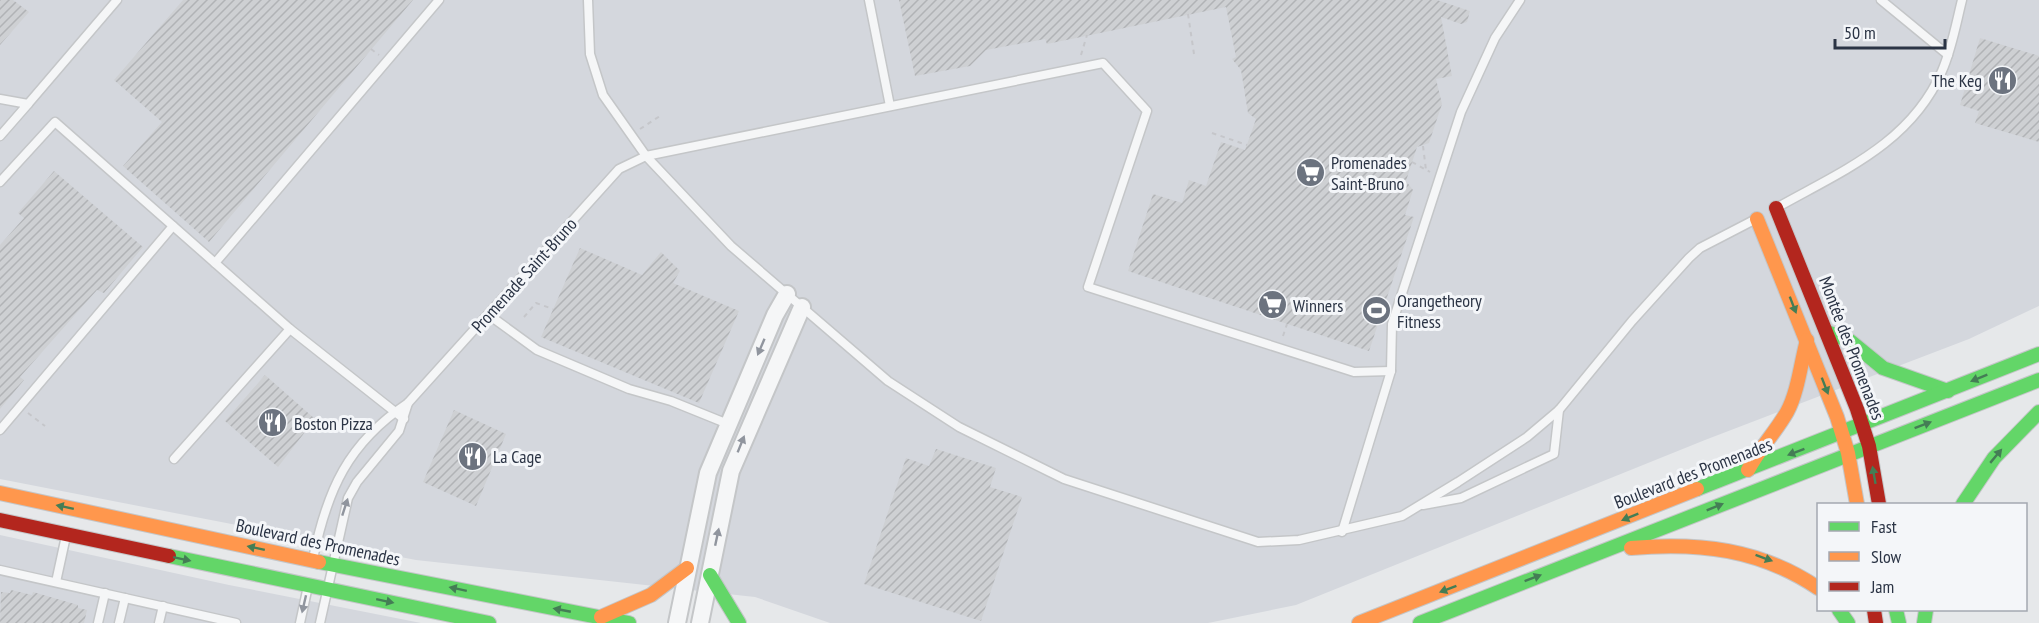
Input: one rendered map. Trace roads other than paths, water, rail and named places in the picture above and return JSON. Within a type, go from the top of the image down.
[{"type":"street","name":"Montée des Promenades","points":[[1776,208],[1863,425],[1879,503]]},
{"type":"street","points":[[1757,219],[1843,434],[1857,503]]},
{"type":"street","points":[[677,623],[706,480],[775,315],[787,294]]},
{"type":"street","points":[[700,623],[734,462],[802,307]]},
{"type":"street","points":[[1827,332],[1850,341],[1883,368],[1948,391]]},
{"type":"street","points":[[1748,470],[1760,447],[1772,435],[1788,410],[1807,340]]},
{"type":"street","name":"Boulevard des Promenades","points":[[1359,623],[1843,434],[2039,354]]},
{"type":"street","points":[[1420,623],[1848,453],[2039,380]]},
{"type":"street","points":[[1965,503],[1994,458],[2039,412]]},
{"type":"street","name":"Boulevard des Promenades","points":[[1,492],[310,573],[328,589],[489,623]]},
{"type":"street","name":"Boulevard des Promenades","points":[[0,520],[67,535],[310,573],[333,564],[629,623]]},
{"type":"street","points":[[1602,551],[1658,546],[1724,548],[1752,554],[1780,564],[1817,587]]},
{"type":"street","points":[[601,618],[651,595],[687,568]]},
{"type":"street","points":[[710,575],[739,623]]},
{"type":"lane","points":[[0,136],[117,0]]},
{"type":"lane","points":[[214,263],[439,0]]},
{"type":"lane","points":[[588,0],[586,12],[593,64],[603,94],[646,156],[710,225],[888,381],[959,427],[1064,479],[1258,542],[1299,540],[1342,532],[1402,516],[1527,437],[1559,410],[1632,321],[1700,248],[1862,161],[1895,137],[1929,97],[1948,55],[1962,0]]},
{"type":"lane","points":[[869,0],[890,106]]},
{"type":"lane","points":[[1342,532],[1391,371],[1392,324],[1441,174],[1477,75],[1495,38],[1520,0]]},
{"type":"lane","points":[[1881,0],[1948,55]]},
{"type":"lane","name":"Promenade Saint-Bruno","points":[[300,623],[325,506],[336,480],[375,430],[408,403],[619,169],[646,156],[1102,63],[1148,111],[1088,287],[1354,372],[1391,371]]},
{"type":"lane","points":[[0,99],[28,104]]},
{"type":"lane","points":[[0,182],[55,122],[290,329],[404,419]]},
{"type":"lane","points":[[0,430],[173,226]]},
{"type":"lane","points":[[489,315],[537,350],[629,389],[671,401],[728,424]]},
{"type":"lane","points":[[174,459],[290,329]]},
{"type":"lane","name":"Promenade Saint-Bruno","points":[[320,623],[348,498],[357,482],[399,431],[408,403]]},
{"type":"lane","points":[[1417,506],[1461,498],[1554,454],[1559,410]]},
{"type":"lane","points":[[56,582],[67,535]]},
{"type":"lane","points":[[0,570],[163,606],[217,621],[235,623]]},
{"type":"lane","points":[[98,623],[105,593]]},
{"type":"lane","points":[[119,623],[125,598]]},
{"type":"lane","points":[[159,623],[163,606]]},
{"type":"place","name":"The Keg","points":[[2003,80]]},
{"type":"place","name":"Promenades Saint-Bruno","points":[[1310,172]]},
{"type":"place","name":"Winners","points":[[1272,305]]},
{"type":"place","name":"Orangetheory Fitness","points":[[1376,310]]},
{"type":"place","name":"Boston Pizza","points":[[273,423]]},
{"type":"place","name":"La Cage","points":[[472,456]]}]
